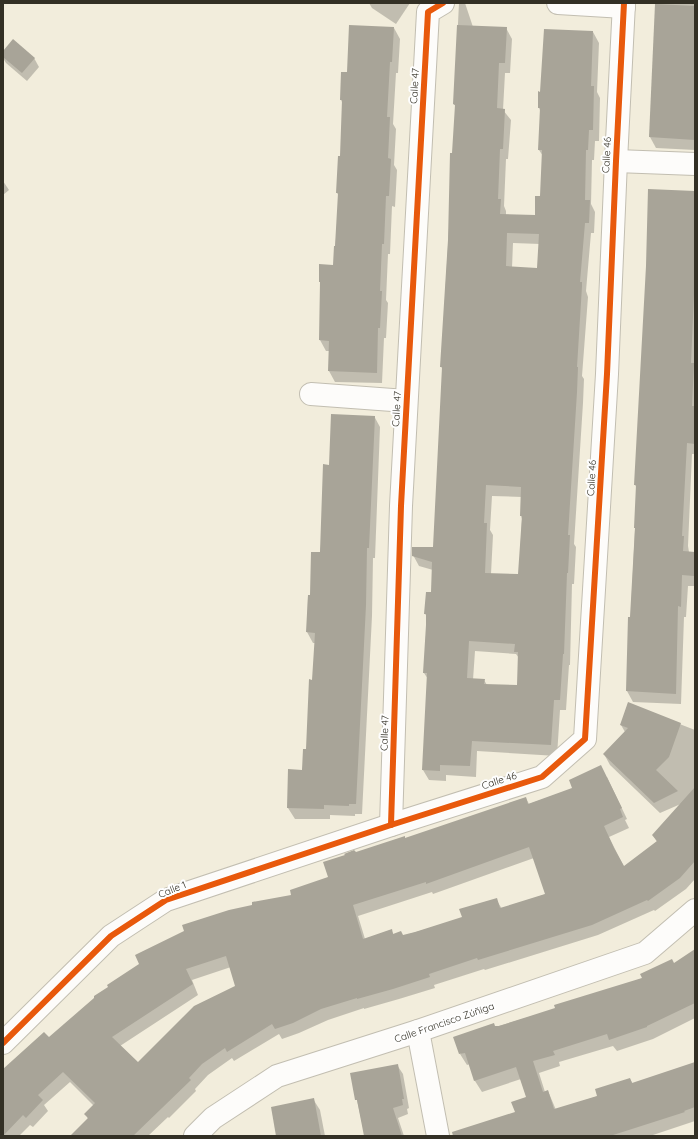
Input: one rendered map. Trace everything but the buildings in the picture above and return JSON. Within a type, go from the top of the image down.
[{"type":"street","name":"Calle 47","points":[[391,825],[406,401],[428,12],[443,3]]},
{"type":"street","points":[[558,3],[624,5]]},
{"type":"street","name":"Calle 46","points":[[391,825],[542,777],[585,739],[607,374],[624,5]]},
{"type":"street","points":[[616,161],[695,164]]},
{"type":"street","points":[[311,394],[406,401]]},
{"type":"street","name":"Calle 1","points":[[3,1043],[111,936],[166,900],[391,825]]},
{"type":"street","name":"Calle Francisco Zúñiga","points":[[195,1136],[216,1127],[277,1076],[418,1031],[645,953],[695,910]]},
{"type":"street","points":[[418,1031],[438,1136]]},
{"type":"cycle path","points":[[391,825],[401,506],[428,12],[443,3]]},
{"type":"cycle path","points":[[3,1043],[111,936],[166,900],[391,825],[542,777],[585,739],[607,374],[624,3]]}]
